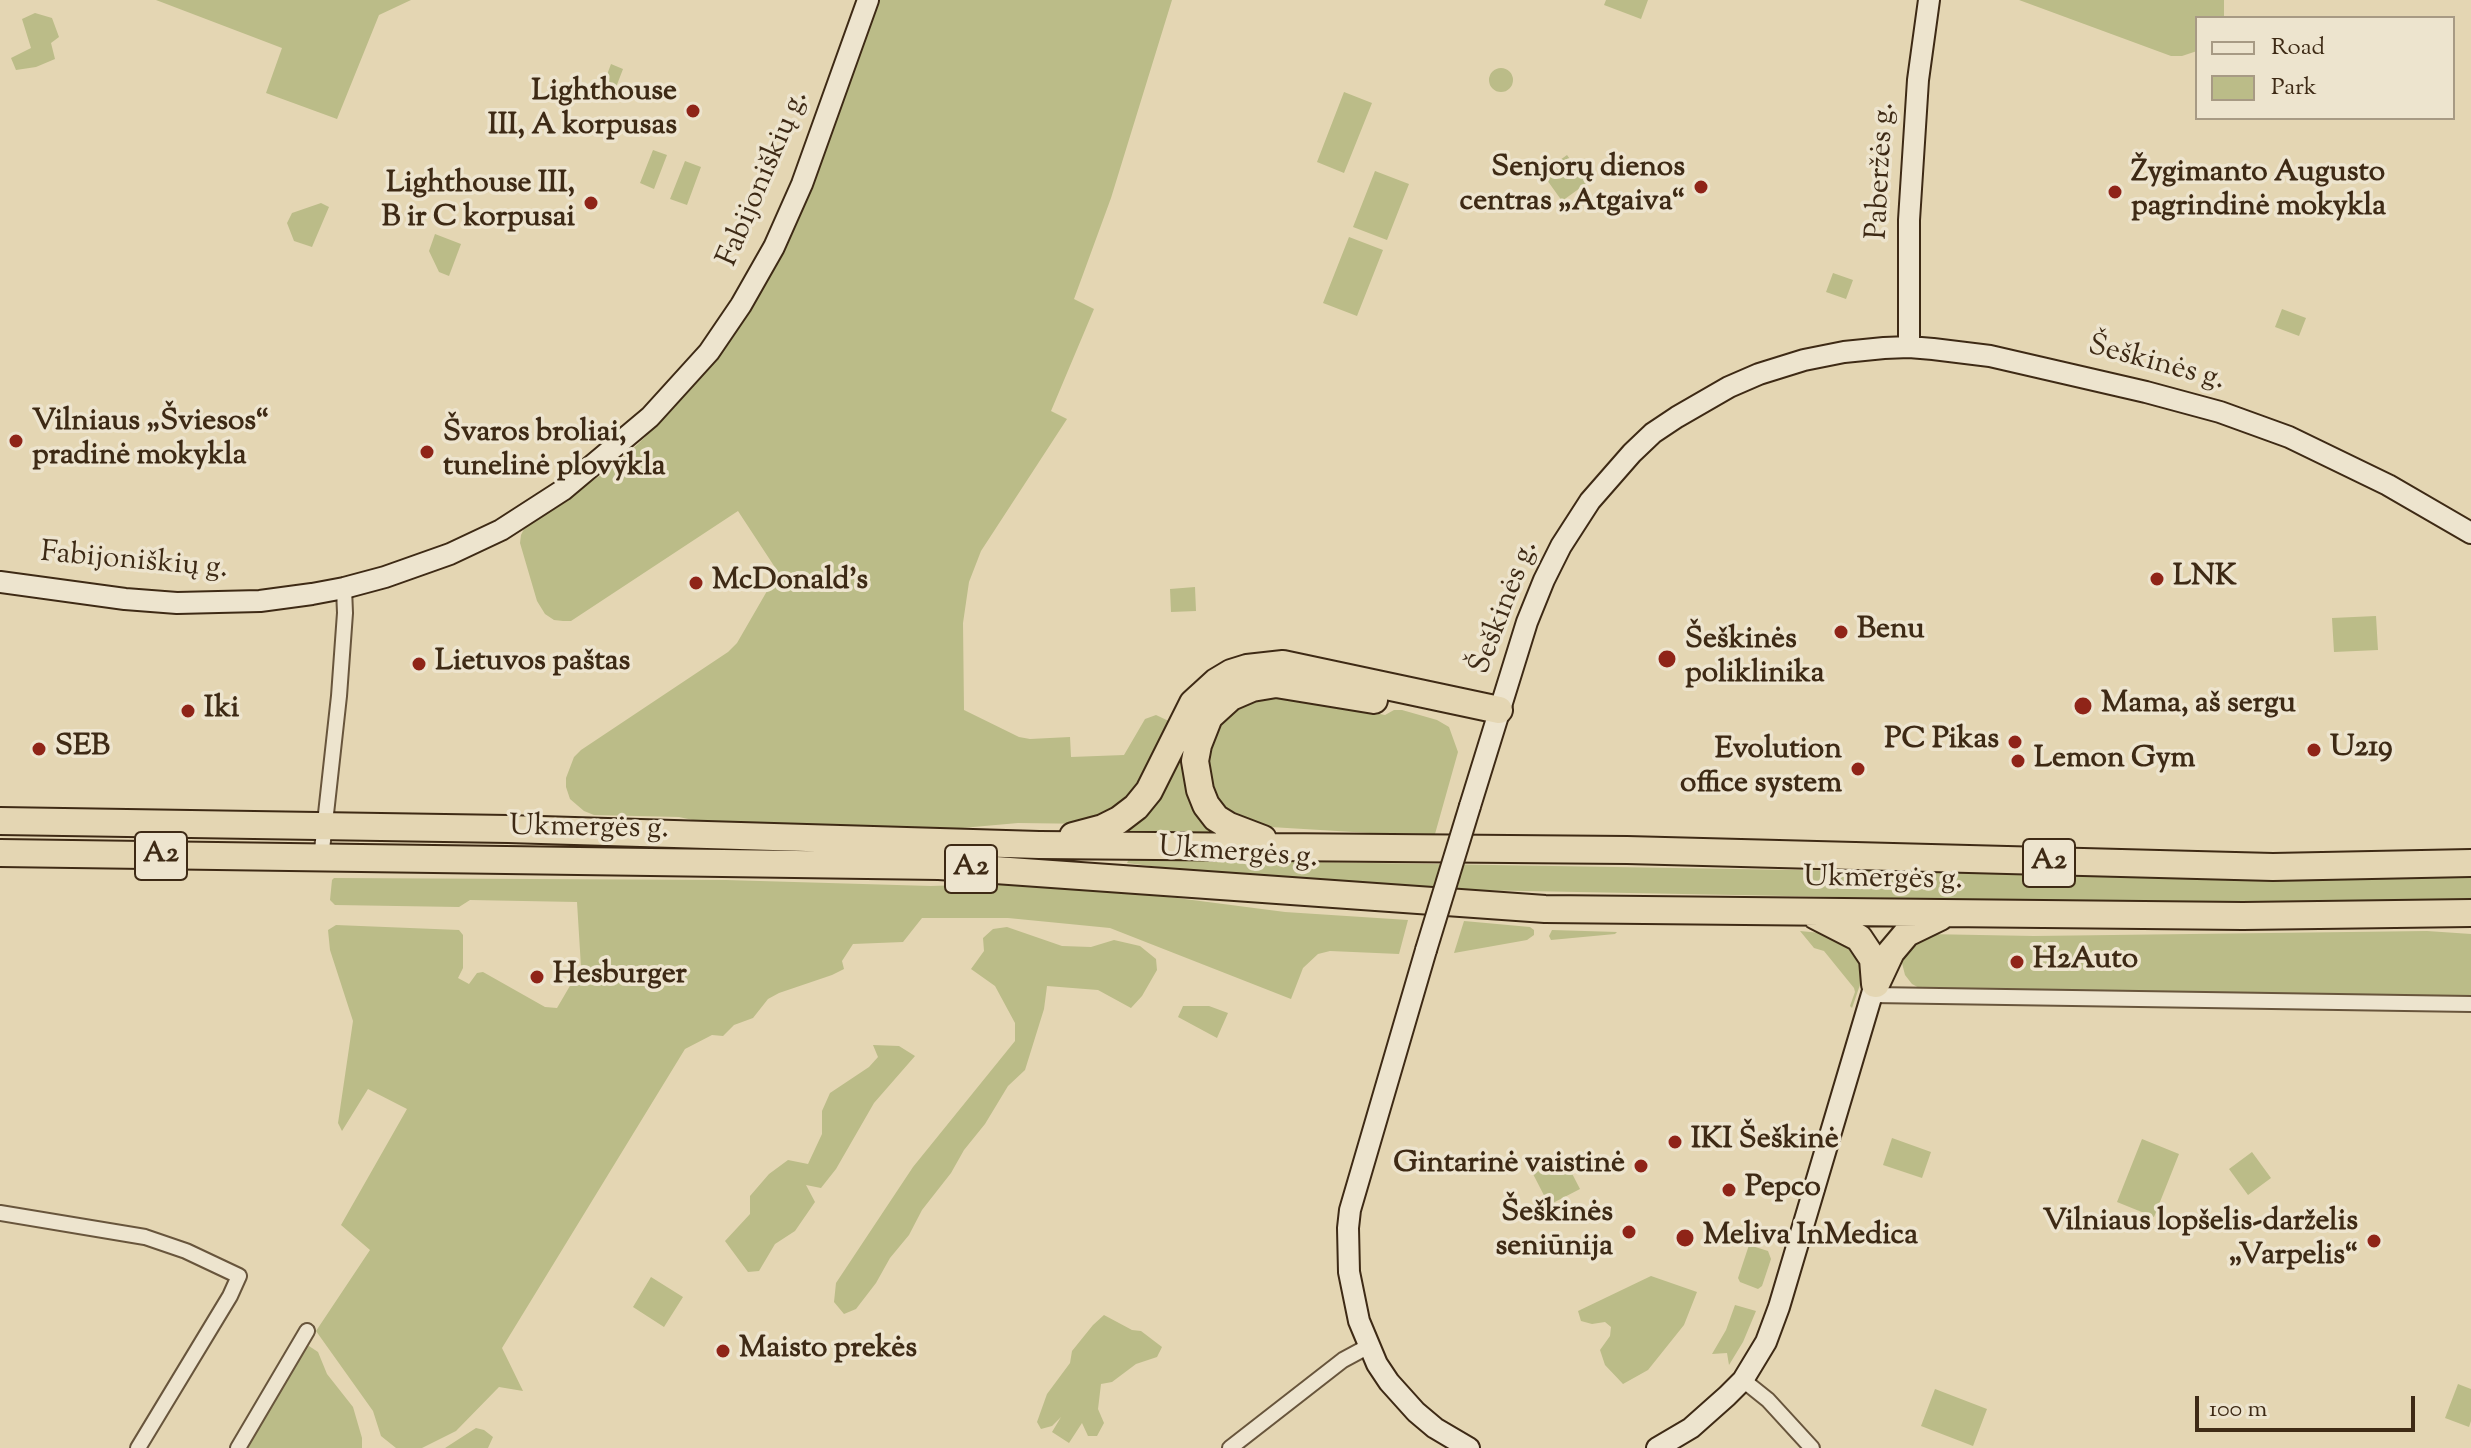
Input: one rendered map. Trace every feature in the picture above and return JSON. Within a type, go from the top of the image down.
[{"type":"highway","points":[[1039,845],[1103,828],[1136,807],[1149,791],[1193,703],[1216,682],[1247,668],[1283,664],[1497,716]]},
{"type":"highway","points":[[1289,846],[1246,835],[1229,826],[1211,811],[1200,790],[1195,761],[1198,745],[1209,717],[1231,697],[1252,688],[1276,684],[1443,711],[1497,716]]},
{"type":"highway","name":"Ukmergės g.","points":[[0,821],[326,825],[1039,845],[1627,850],[2273,867],[2471,863]]},
{"type":"highway","name":"Ukmergės g.","points":[[0,853],[939,866],[1545,909],[2256,916],[2471,913]]},
{"type":"highway","points":[[1806,912],[1859,938],[1873,959],[1874,990]]},
{"type":"highway","points":[[1874,990],[1891,952],[1907,933],[1946,914]]},
{"type":"street","name":"Fabijoniškių g.","points":[[0,582],[177,603],[260,601],[344,588],[430,562],[501,530],[563,490],[641,425],[680,386],[709,352],[741,305],[774,247],[802,184],[868,0]]},
{"type":"street","name":"Paberžės g.","points":[[1909,347],[1909,220],[1918,80],[1929,0]]},
{"type":"street","name":"Šeškinės g.","points":[[1469,1448],[1435,1428],[1402,1398],[1377,1364],[1355,1309],[1349,1272],[1350,1210],[1527,622],[1561,546],[1604,484],[1653,433],[1703,401],[1759,374],[1804,360],[1844,352],[1909,347],[1990,356],[2050,368],[2220,412],[2289,437],[2353,467],[2471,533]]},
{"type":"street","points":[[321,859],[345,613],[344,588]]},
{"type":"street","points":[[1657,1448],[1710,1413],[1743,1380],[1766,1342],[1775,1321],[1874,990],[2471,1004]]},
{"type":"street","points":[[0,1213],[145,1237],[186,1251],[239,1276],[138,1448]]},
{"type":"street","points":[[238,1448],[307,1331]]},
{"type":"street","points":[[1230,1448],[1343,1360],[1369,1346]]},
{"type":"street","points":[[1743,1380],[1768,1400],[1812,1448]]},
{"type":"green space","points":[[156,0],[411,0],[379,15],[337,119],[266,93],[282,48]]},
{"type":"green space","points":[[877,0],[1172,0],[1111,198],[1074,299],[1094,309],[1051,411],[1067,419],[981,551],[969,582],[963,623],[964,710],[1019,737],[1070,737],[1071,757],[1124,755],[1145,719],[1156,715],[1173,723],[1135,798],[1094,824],[1018,823],[940,830],[707,823],[679,817],[594,815],[570,799],[566,778],[574,757],[728,652],[737,643],[778,572],[738,511],[571,621],[554,620],[545,614],[537,601],[520,543],[521,535],[525,527],[608,470],[638,444],[672,410],[740,327],[788,241],[808,195]]},
{"type":"green space","points":[[1606,0],[1648,0],[1641,19],[1604,5]]},
{"type":"green space","points":[[2019,0],[2224,0],[2224,16],[2195,16],[2195,52],[2171,56]]},
{"type":"green space","points":[[35,13],[52,18],[59,37],[51,43],[55,59],[36,67],[16,70],[11,58],[31,48],[22,19]]},
{"type":"green space","points":[[611,64],[623,69],[610,103],[598,99]]},
{"type":"green space","points":[[1501,68],[1512,75],[1513,80],[1506,91],[1501,92],[1490,85],[1489,80],[1496,69]]},
{"type":"green space","points":[[1344,92],[1372,103],[1344,173],[1317,162]]},
{"type":"green space","points":[[653,150],[667,155],[654,189],[640,183]]},
{"type":"green space","points":[[1567,155],[1587,183],[1562,201],[1542,173]]},
{"type":"green space","points":[[685,161],[701,167],[687,205],[670,199]]},
{"type":"green space","points":[[1375,171],[1409,184],[1387,240],[1353,227]]},
{"type":"green space","points":[[321,203],[329,207],[312,247],[294,241],[287,223],[292,213]]},
{"type":"green space","points":[[435,234],[461,244],[449,276],[439,272],[429,251]]},
{"type":"green space","points":[[1349,237],[1383,250],[1357,316],[1323,303]]},
{"type":"green space","points":[[1833,273],[1853,280],[1846,299],[1826,292]]},
{"type":"green space","points":[[2282,309],[2306,318],[2299,336],[2275,327]]},
{"type":"green space","points":[[1195,587],[1196,611],[1171,612],[1170,589]]},
{"type":"green space","points":[[2376,616],[2378,650],[2334,652],[2332,618]]},
{"type":"green space","points":[[1282,679],[1193,723],[1222,834],[1120,832],[1191,718]]},
{"type":"green space","points":[[1290,696],[1385,715],[1402,710],[1437,720],[1449,727],[1458,752],[1435,834],[1254,826],[1224,812],[1209,794],[1204,768],[1210,728],[1235,701]]},
{"type":"green space","points":[[1129,859],[2342,879],[2471,875],[2471,902],[2259,905],[1316,887],[1127,863]]},
{"type":"green space","points":[[334,878],[726,880],[931,886],[1024,883],[1115,890],[1285,912],[1408,920],[1399,954],[1330,951],[1318,954],[1303,968],[1291,999],[1110,928],[1008,918],[922,918],[903,942],[853,944],[842,961],[844,969],[779,993],[768,999],[753,1018],[734,1025],[723,1036],[712,1035],[685,1049],[502,1348],[523,1391],[499,1387],[456,1431],[422,1448],[396,1448],[381,1436],[373,1411],[316,1331],[370,1250],[341,1225],[407,1109],[368,1089],[342,1131],[338,1123],[353,1021],[330,950],[328,930],[336,925],[459,930],[463,935],[463,968],[458,978],[469,984],[477,973],[483,972],[545,1007],[557,1008],[581,967],[577,902],[470,900],[459,907],[335,905],[330,900]]},
{"type":"green space","points":[[1464,921],[1530,927],[1534,935],[1527,940],[1454,953]]},
{"type":"green space","points":[[1007,927],[1062,946],[1091,947],[1114,940],[1140,946],[1156,959],[1157,970],[1131,1008],[1098,990],[1047,986],[1044,1009],[1025,1070],[1008,1086],[985,1124],[922,1210],[876,1283],[856,1309],[844,1314],[834,1302],[836,1283],[913,1167],[1015,1041],[1015,1023],[995,986],[971,969],[984,951],[983,938],[993,929]]},
{"type":"green space","points":[[1552,930],[1617,932],[1551,940]]},
{"type":"green space","points":[[1800,931],[1841,935],[1863,964],[1861,982],[1852,1008],[1854,988],[1824,951],[1814,948]]},
{"type":"green space","points":[[2427,931],[2471,934],[2471,997],[1923,990],[1912,984],[1905,975],[1902,963],[1905,947],[1925,934],[2034,936]]},
{"type":"green space","points":[[1183,1006],[1209,1006],[1228,1013],[1217,1038],[1178,1017]]},
{"type":"green space","points":[[873,1045],[899,1046],[915,1056],[874,1103],[836,1169],[821,1188],[806,1185],[815,1202],[795,1231],[775,1244],[759,1271],[748,1272],[725,1241],[750,1214],[750,1196],[769,1174],[788,1160],[808,1164],[822,1134],[822,1111],[830,1093],[869,1067],[878,1057]]},
{"type":"green space","points":[[1892,1138],[1931,1152],[1922,1178],[1883,1165]]},
{"type":"green space","points":[[2142,1139],[2179,1154],[2154,1217],[2117,1202]]},
{"type":"green space","points":[[2252,1152],[2271,1178],[2248,1195],[2229,1169]]},
{"type":"green space","points":[[1564,1158],[1580,1189],[1549,1205],[1533,1174]]},
{"type":"green space","points":[[1749,1245],[1768,1251],[1771,1259],[1762,1286],[1758,1289],[1740,1282],[1738,1278]]},
{"type":"green space","points":[[1651,1276],[1697,1292],[1684,1325],[1648,1370],[1623,1384],[1605,1365],[1600,1350],[1610,1336],[1611,1327],[1605,1322],[1592,1324],[1581,1321],[1578,1311]]},
{"type":"green space","points":[[651,1277],[683,1297],[664,1327],[633,1307]]},
{"type":"green space","points":[[1735,1305],[1756,1311],[1729,1365],[1727,1353],[1712,1354],[1726,1330]]},
{"type":"green space","points":[[1104,1315],[1132,1330],[1141,1331],[1162,1347],[1157,1357],[1136,1364],[1112,1382],[1101,1384],[1098,1409],[1104,1423],[1097,1436],[1088,1436],[1082,1423],[1069,1443],[1052,1432],[1061,1417],[1052,1426],[1041,1429],[1037,1422],[1047,1394],[1070,1363],[1072,1351]]},
{"type":"green space","points":[[303,1346],[318,1352],[327,1374],[353,1407],[362,1448],[242,1448]]},
{"type":"green space","points":[[2458,1384],[2471,1389],[2469,1427],[2445,1418]]},
{"type":"green space","points":[[1935,1389],[1987,1409],[1973,1446],[1921,1426]]},
{"type":"green space","points":[[476,1428],[493,1437],[488,1448],[445,1448]]},
{"type":"place","name":"Lighthouse III, A korpusas","points":[[693,111]]},
{"type":"place","name":"Senjorų dienos centras „Atgaiva“","points":[[1701,187]]},
{"type":"place","name":"Žygimanto Augusto pagrindinė mokykla","points":[[2115,192]]},
{"type":"place","name":"Lighthouse III, B ir C korpusai","points":[[591,203]]},
{"type":"place","name":"Vilniaus „Šviesos“ pradinė mokykla","points":[[16,441]]},
{"type":"place","name":"Švaros broliai, tunelinė plovykla","points":[[427,452]]},
{"type":"place","name":"LNK","points":[[2157,579]]},
{"type":"place","name":"McDonald's","points":[[696,583]]},
{"type":"place","name":"Benu","points":[[1841,632]]},
{"type":"place","name":"Šeškinės poliklinika","points":[[1667,659]]},
{"type":"place","name":"Lietuvos paštas","points":[[419,664]]},
{"type":"place","name":"Mama, aš sergu","points":[[2083,706]]},
{"type":"place","name":"Iki","points":[[188,711]]},
{"type":"place","name":"PC Pikas","points":[[2015,742]]},
{"type":"place","name":"SEB","points":[[39,749]]},
{"type":"place","name":"U219","points":[[2314,750]]},
{"type":"place","name":"Lemon Gym","points":[[2018,761]]},
{"type":"place","name":"Evolution office system","points":[[1858,769]]},
{"type":"place","name":"H2Auto","points":[[2017,962]]},
{"type":"place","name":"Hesburger","points":[[537,977]]},
{"type":"place","name":"IKI Šeškinė","points":[[1675,1142]]},
{"type":"place","name":"Gintarinė vaistinė","points":[[1641,1166]]},
{"type":"place","name":"Pepco","points":[[1729,1190]]},
{"type":"place","name":"Šeškinės seniūnija","points":[[1629,1232]]},
{"type":"place","name":"Meliva InMedica","points":[[1685,1238]]},
{"type":"place","name":"Vilniaus lopšelis-darželis „Varpelis“","points":[[2374,1241]]},
{"type":"place","name":"Maisto prekės","points":[[723,1351]]}]
